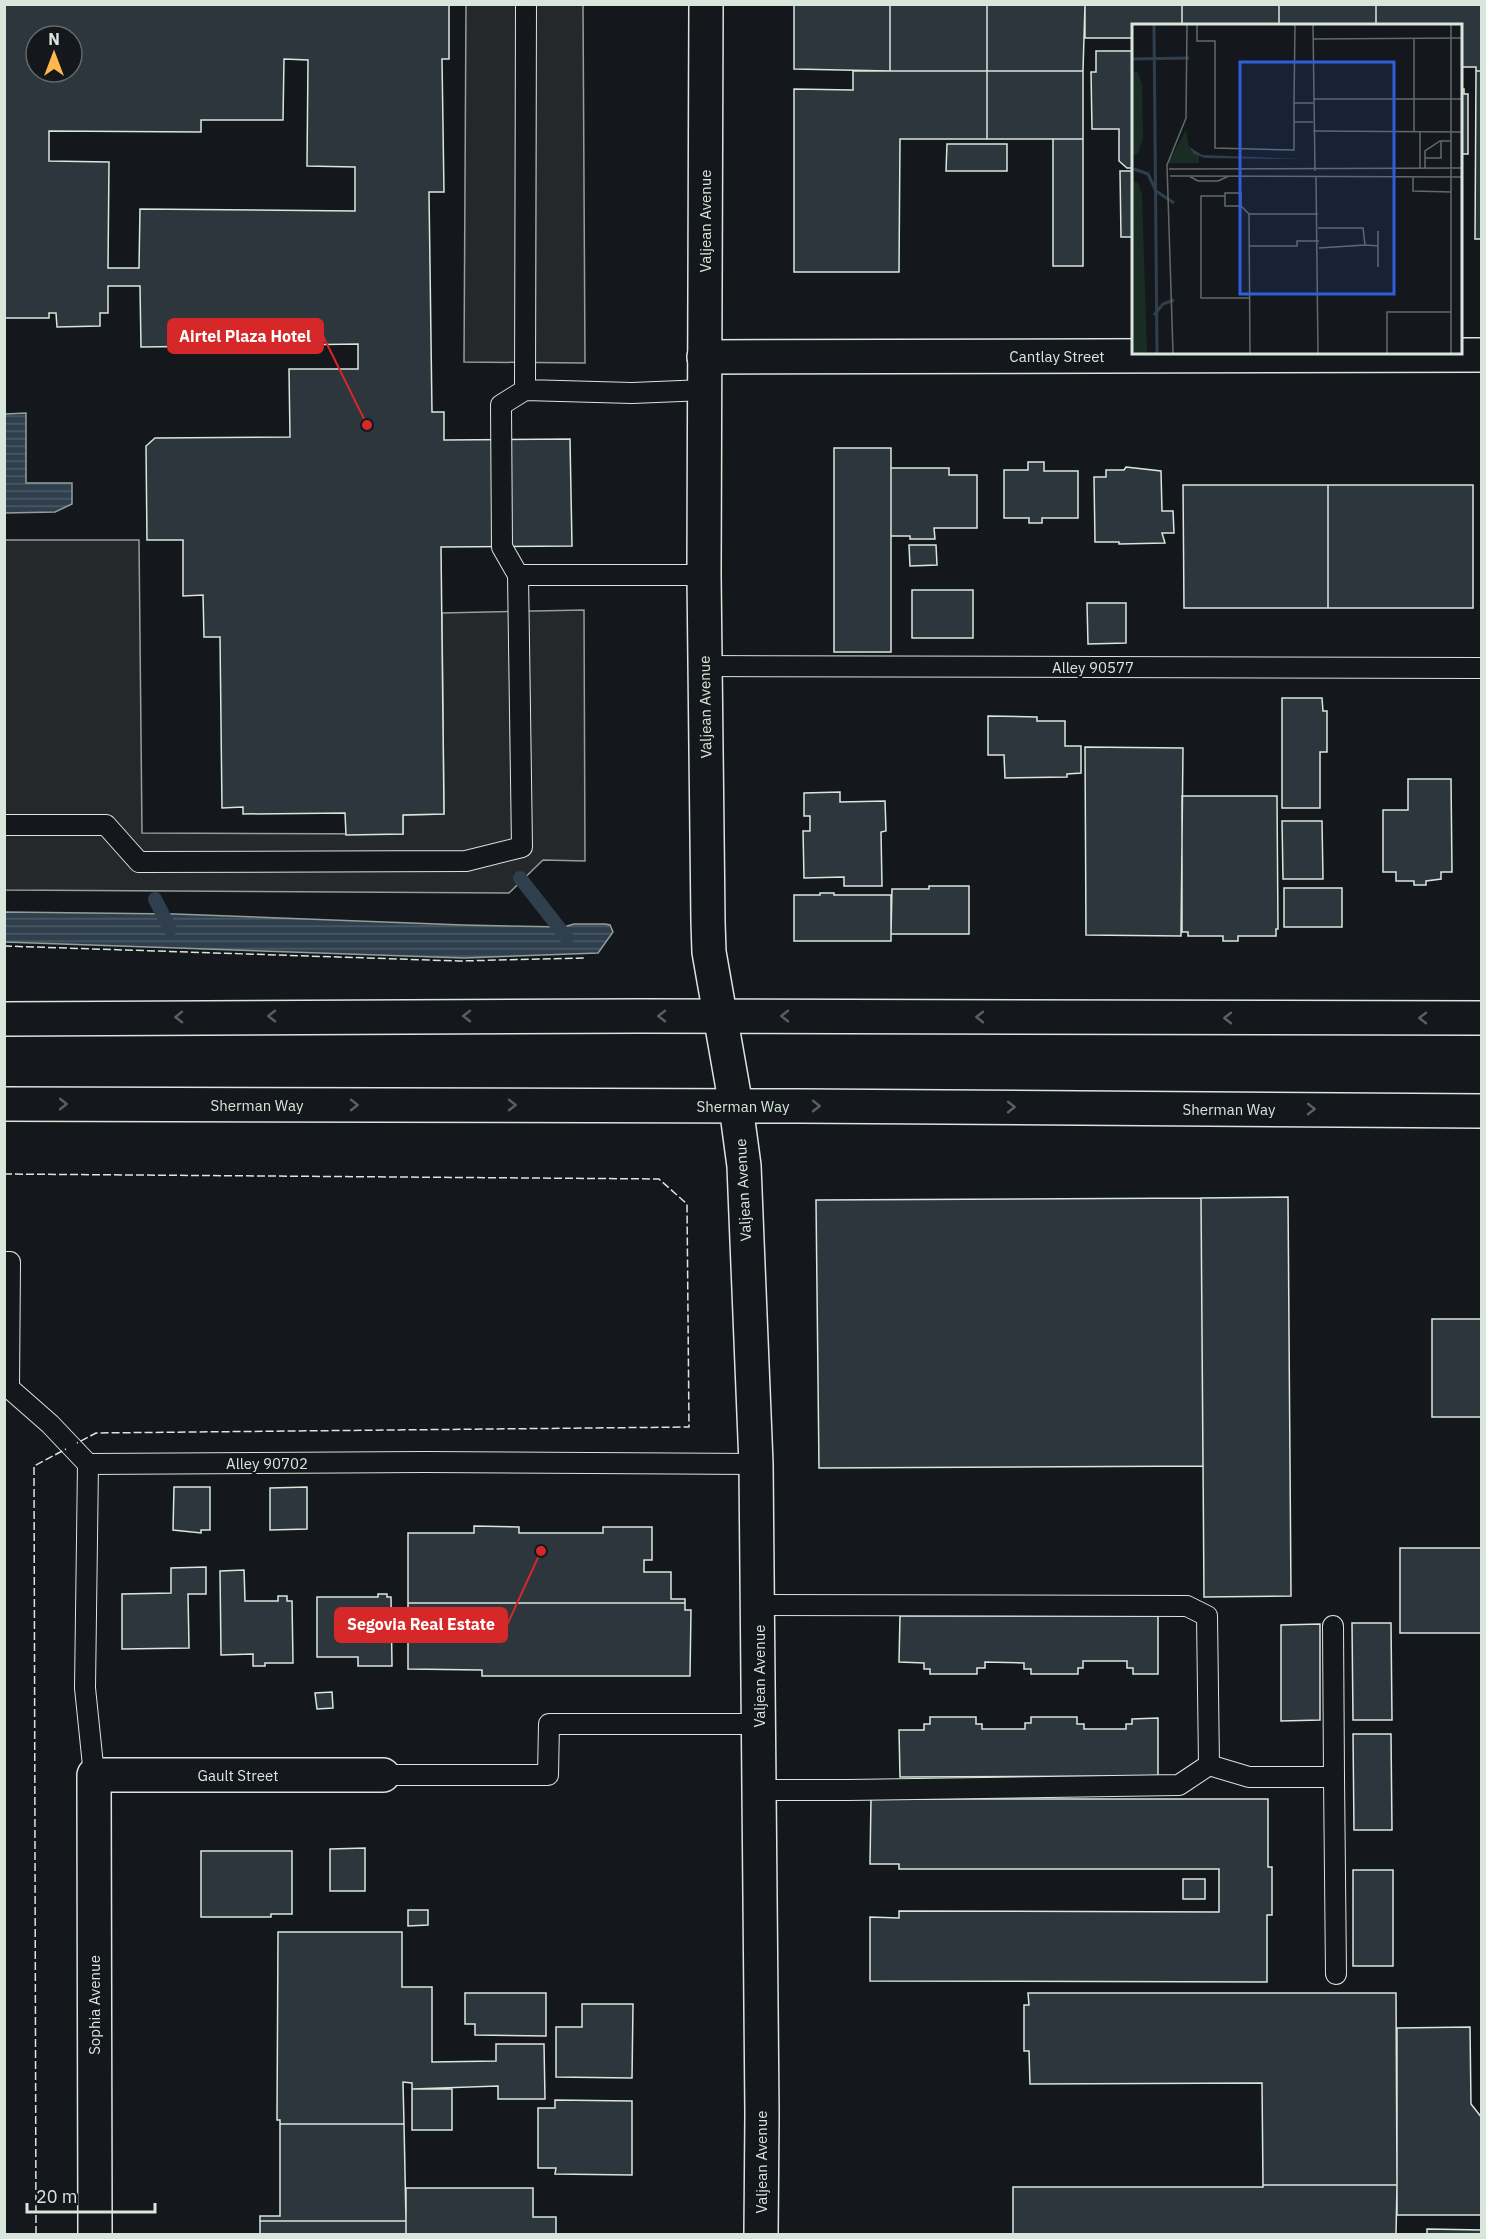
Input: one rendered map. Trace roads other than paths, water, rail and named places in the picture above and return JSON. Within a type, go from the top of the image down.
[{"type":"main road","name":"Valjean Avenue","points":[[706,4],[704,575],[709,952],[744,1166],[756,1464],[759,1605],[761,2235]]},
{"type":"main road","name":"Cantlay Street","points":[[705,357],[1482,356]]},
{"type":"main road","points":[[4,1019],[238,1016],[1482,1018]]},
{"type":"main road","name":"Sherman Way","points":[[4,1104],[1482,1111]]},
{"type":"main road","name":"Gault Street","points":[[94,1775],[383,1775]]},
{"type":"main road","name":"Sophia Avenue","points":[[94,1775],[95,2235]]},
{"type":"lane","points":[[525,390],[526,4]]},
{"type":"lane","points":[[4,825],[106,825],[139,862],[466,861],[522,847],[518,575],[502,547],[501,405],[525,390],[632,393],[705,390]]},
{"type":"lane","points":[[518,575],[704,575]]},
{"type":"lane","name":"Alley 90577","points":[[705,666],[1482,668]]},
{"type":"lane","points":[[4,1262],[10,1262],[7,1388],[50,1424],[88,1464],[85,1688],[94,1775]]},
{"type":"lane","name":"Alley 90702","points":[[88,1464],[414,1462],[756,1464]]},
{"type":"lane","points":[[759,1605],[1187,1606],[1207,1616],[1209,1766]]},
{"type":"lane","points":[[1333,1626],[1336,1974]]},
{"type":"lane","points":[[383,1775],[548,1775],[549,1724],[759,1724]]},
{"type":"lane","points":[[760,1790],[1179,1785],[1209,1766],[1249,1778],[1334,1777]]},
{"type":"water","points":[[26,413],[26,483],[72,483],[72,504],[55,512],[5,513],[5,414]]},
{"type":"water","points":[[5,912],[175,914],[463,925],[564,927],[574,924],[605,924],[610,925],[613,932],[598,953],[464,958],[5,942]]},
{"type":"waterway","points":[[520,878],[567,938]]},
{"type":"waterway","points":[[155,899],[170,929]]},
{"type":"place","name":"Airtel Plaza Hotel","points":[[367,425]]},
{"type":"place","name":"Segovia Real Estate","points":[[541,1551]]}]
